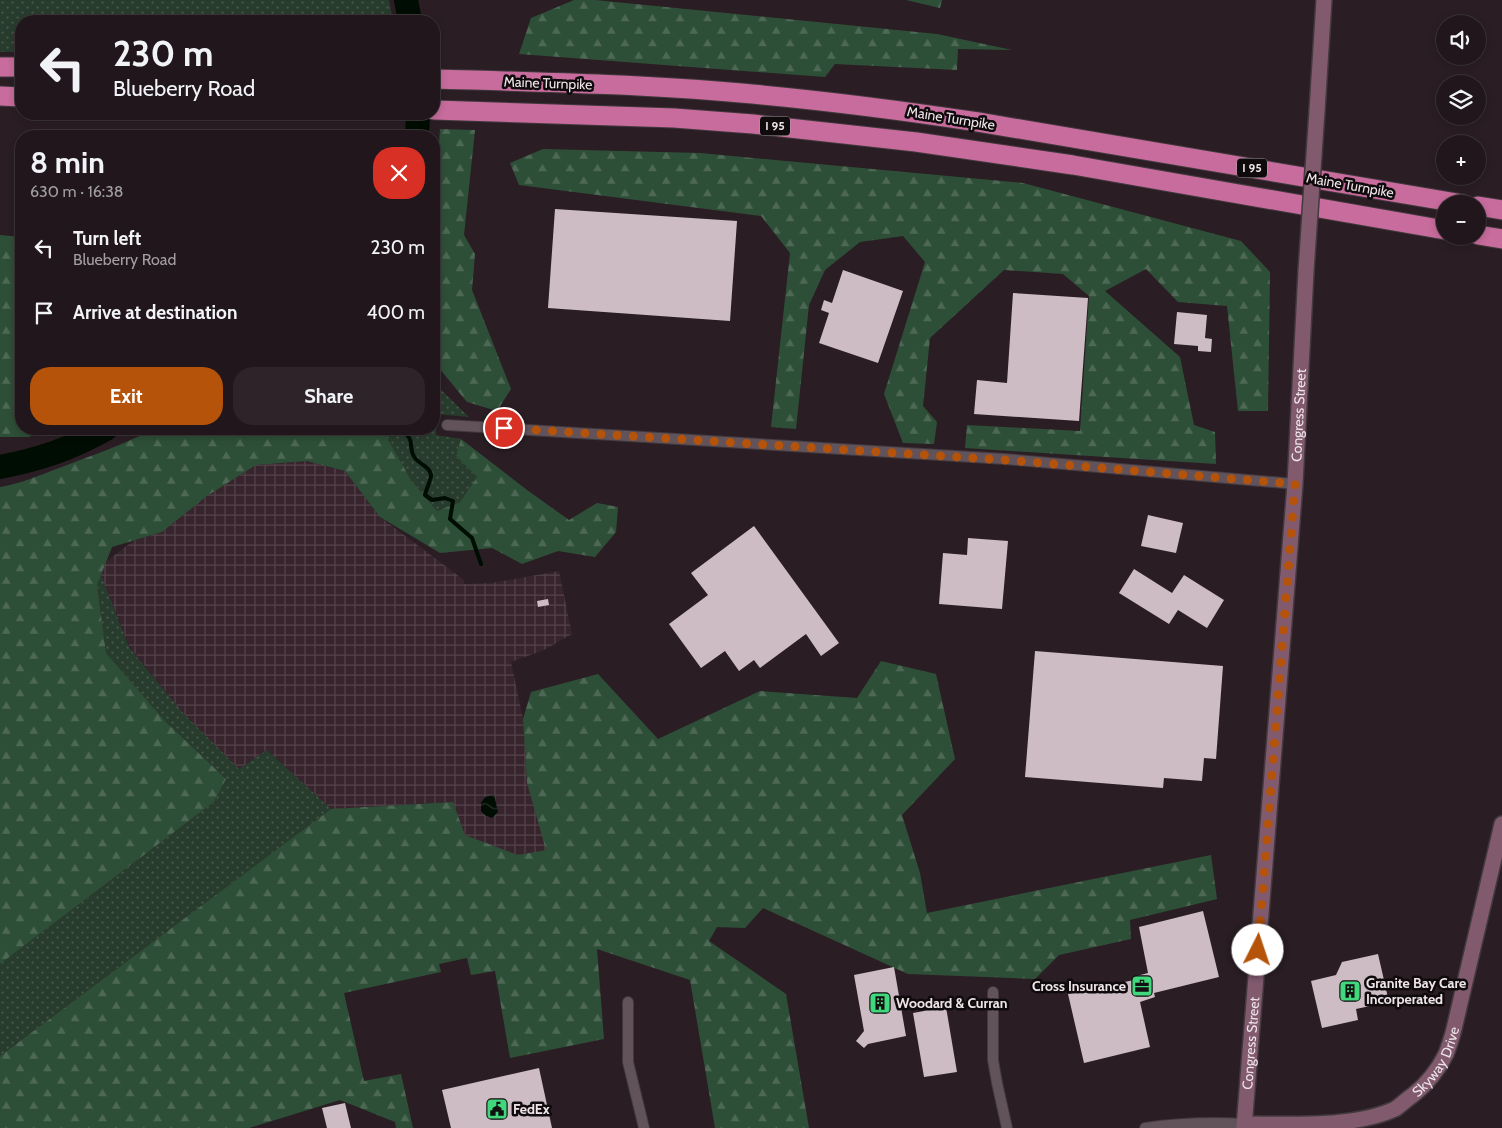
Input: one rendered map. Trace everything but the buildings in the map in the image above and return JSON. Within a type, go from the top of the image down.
[{"type":"highway","points":[[0,67],[15,68]]},
{"type":"highway","name":"Maine Turnpike","points":[[440,79],[661,88],[898,110],[1436,199]]},
{"type":"highway","points":[[0,96],[15,97]]},
{"type":"highway","name":"Maine Turnpike","points":[[440,110],[674,118],[753,124],[916,142],[1073,165],[1436,228]]},
{"type":"highway","points":[[1486,207],[1502,210]]},
{"type":"highway","points":[[1486,237],[1502,240]]},
{"type":"main road","name":"Congress Street","points":[[1245,1126],[1295,484],[1306,271],[1324,0]]},
{"type":"main road","name":"Skyway Drive","points":[[1245,1126],[1350,1123],[1383,1114],[1396,1108],[1422,1087],[1446,1054],[1454,1028],[1502,824]]},
{"type":"street","points":[[447,425],[1005,460],[1295,484]]},
{"type":"street","points":[[993,992],[994,1060],[1007,1128]]},
{"type":"street","points":[[628,1002],[628,1062],[644,1128]]},
{"type":"street","points":[[1145,1128],[1172,1124],[1213,1122],[1245,1126]]},
{"type":"shaded area","points":[[307,461],[345,471],[380,517],[464,580],[464,584],[492,583],[559,571],[572,634],[544,650],[511,662],[523,719],[527,783],[547,850],[518,855],[465,835],[453,802],[331,809],[267,750],[239,770],[183,713],[129,646],[98,568],[133,541],[162,532],[207,496],[256,465]]},
{"type":"green space","points":[[0,0],[389,0],[392,15],[15,15],[15,52],[0,52]]},
{"type":"green space","points":[[574,0],[595,0],[937,34],[1012,50],[958,49],[957,70],[835,64],[825,77],[519,54],[531,18]]},
{"type":"green space","points":[[906,0],[942,0],[940,8]]},
{"type":"green space","points":[[440,130],[475,130],[464,235],[475,254],[472,290],[511,389],[497,411],[467,402],[440,369]]},
{"type":"green space","points":[[543,149],[700,153],[1023,183],[1241,241],[1270,272],[1268,411],[1238,411],[1227,306],[1178,302],[1146,269],[1105,291],[1180,357],[1194,425],[1215,432],[1216,464],[965,448],[967,425],[1080,431],[1089,296],[1063,274],[1004,270],[930,338],[923,406],[937,422],[934,444],[903,443],[884,394],[925,262],[903,236],[860,242],[825,270],[809,305],[796,429],[771,427],[790,253],[761,216],[519,185],[510,163]]},
{"type":"green space","points":[[0,235],[15,236],[15,435],[33,435],[29,437],[0,437]]},
{"type":"green space","points":[[440,389],[469,417],[440,414]]},
{"type":"green space","points":[[140,435],[385,435],[411,480],[437,511],[460,502],[477,477],[456,456],[461,439],[569,520],[597,503],[618,507],[616,532],[595,557],[558,551],[522,564],[492,548],[440,553],[380,517],[345,471],[307,461],[256,465],[207,496],[162,532],[112,547],[97,585],[106,653],[165,721],[226,779],[214,802],[0,964],[0,487],[39,476]]},
{"type":"green space","points":[[385,435],[436,435],[461,439],[456,456],[477,477],[460,502],[437,511],[411,480]]},
{"type":"green space","points":[[101,575],[129,647],[183,713],[239,769],[267,750],[331,809],[0,1056],[0,964],[214,802],[226,779],[165,721],[106,653],[97,585]]},
{"type":"green space","points":[[881,661],[936,674],[955,759],[902,815],[920,873],[927,913],[1211,855],[1217,899],[1130,920],[1131,939],[1059,955],[1035,979],[908,974],[763,908],[745,928],[717,927],[709,941],[786,994],[809,1128],[715,1128],[690,980],[597,949],[604,1039],[510,1058],[495,971],[471,975],[467,958],[439,964],[441,972],[344,993],[364,1081],[401,1074],[413,1128],[396,1128],[395,1122],[340,1100],[249,1128],[0,1128],[0,1056],[331,809],[453,802],[465,835],[518,855],[546,850],[527,783],[523,719],[531,692],[598,674],[658,739],[760,691],[857,698]]},
{"type":"water","points":[[494,795],[498,812],[492,818],[486,816],[481,811],[481,803],[485,797]]},
{"type":"waterway","points":[[406,0],[409,15]]},
{"type":"waterway","points":[[417,130],[418,120]]},
{"type":"waterway","points":[[0,467],[55,452],[94,435]]},
{"type":"waterway","points":[[407,435],[415,458],[427,468],[431,476],[425,495],[432,500],[445,498],[453,501],[450,519],[472,538],[481,564]]},
{"type":"place","name":"Cross Insurance","points":[[1142,986]]},
{"type":"place","name":"Granite Bay Care Incorperated","points":[[1350,991]]},
{"type":"place","name":"Woodard & Curran","points":[[880,1003]]},
{"type":"place","name":"FedEx","points":[[497,1109]]},
{"type":"route","points":[[504,428],[1005,460],[1295,484],[1258,950]]}]
